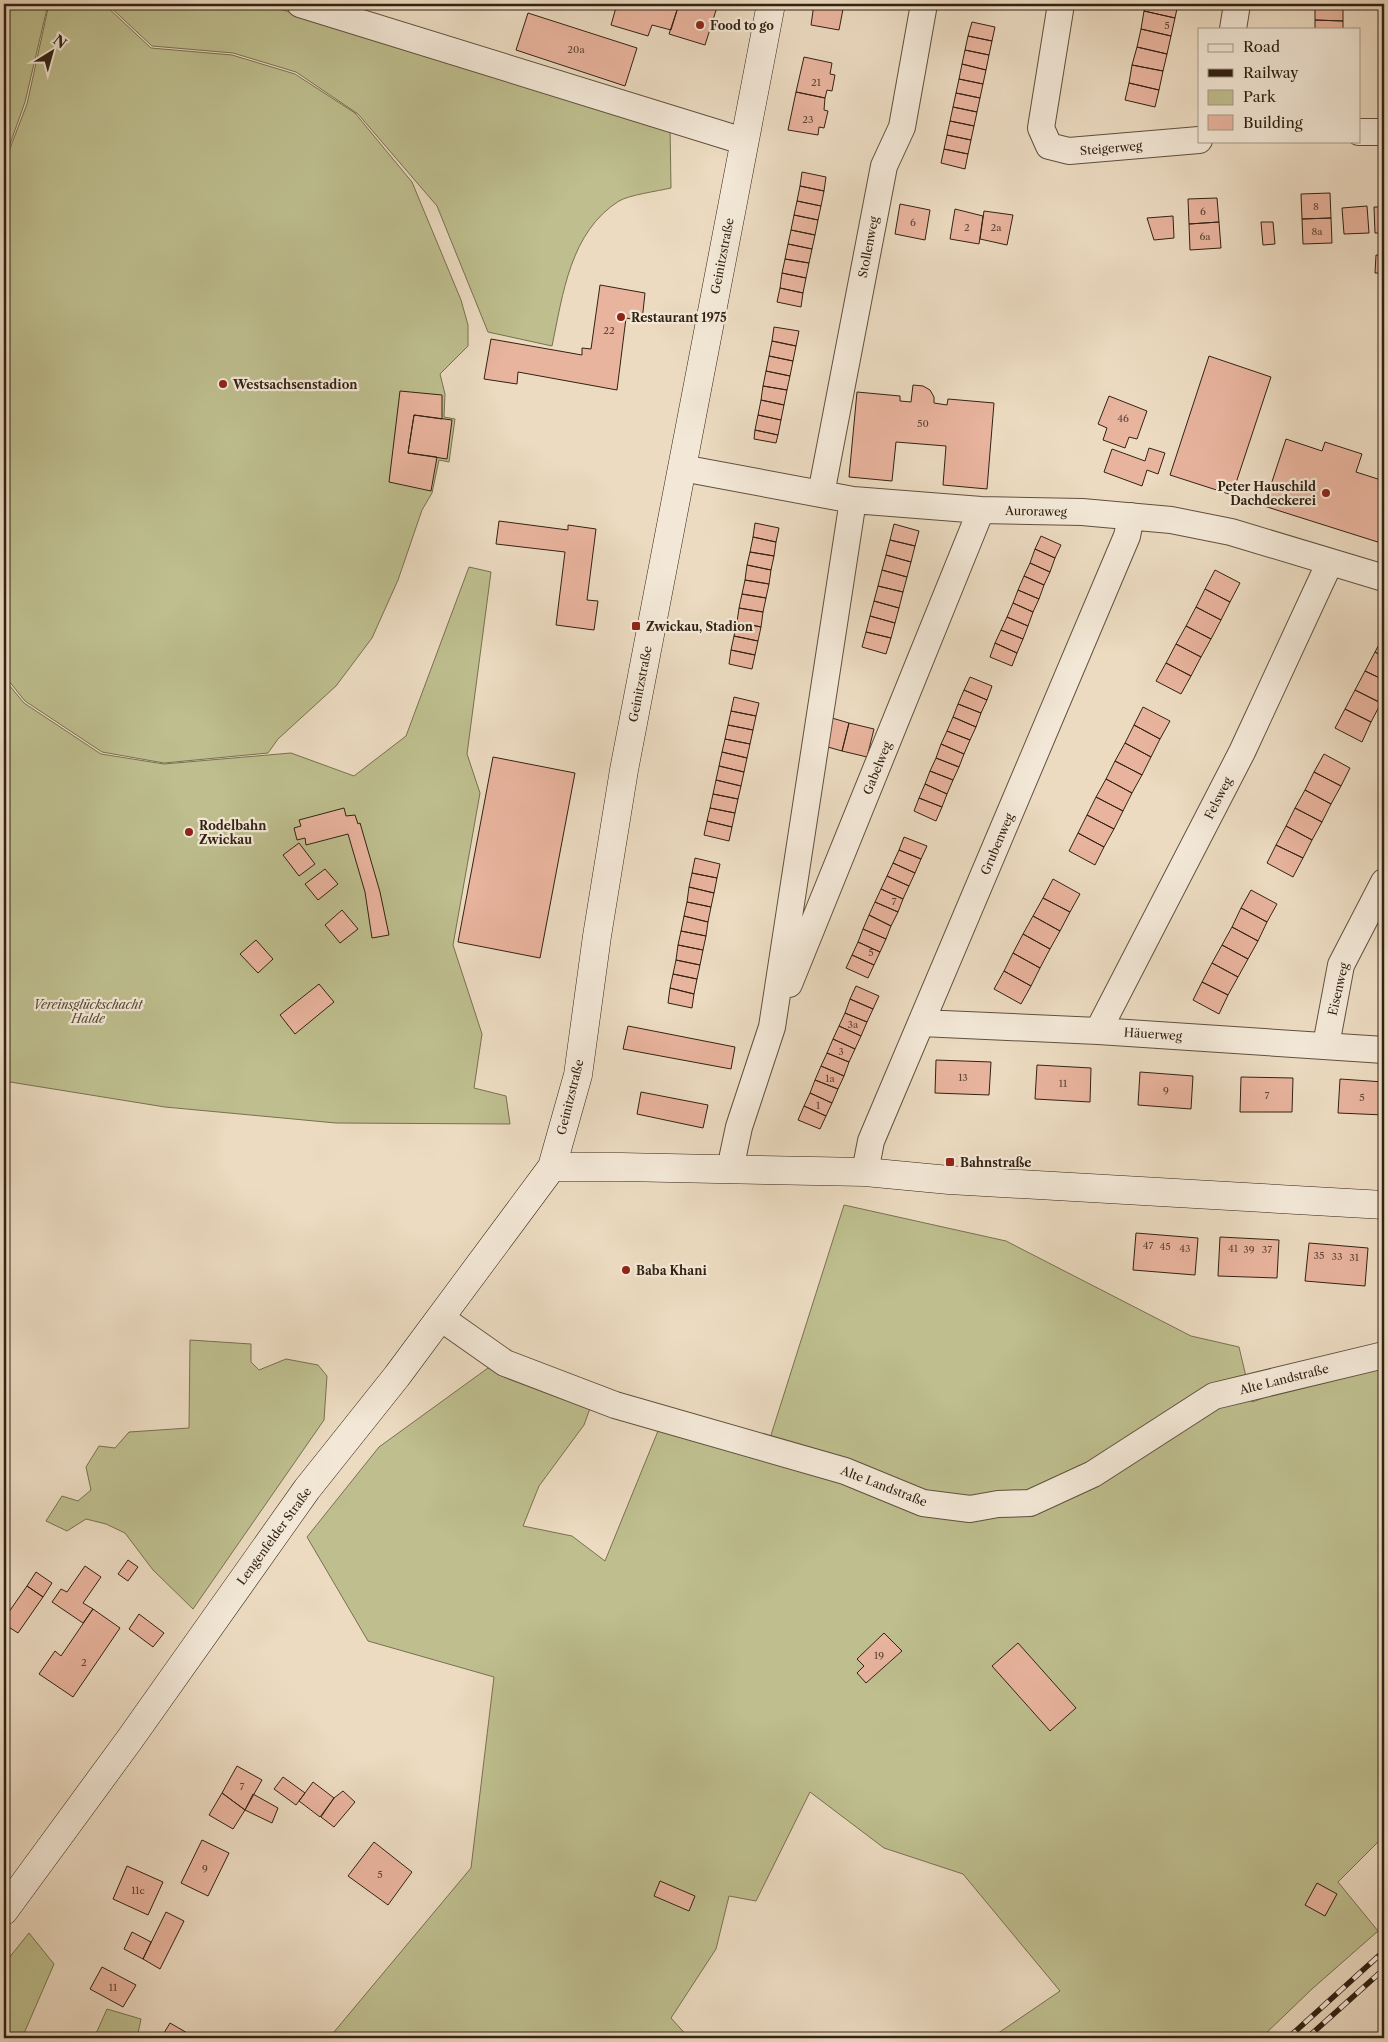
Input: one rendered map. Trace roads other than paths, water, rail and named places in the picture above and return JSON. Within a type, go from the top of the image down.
[{"type":"main road","name":"Geinitzstraße","points":[[552,1167],[578,1075],[597,936],[624,770],[743,141],[771,4]]},
{"type":"main road","points":[[552,1167],[621,1166],[865,1172],[950,1180],[1384,1206]]},
{"type":"main road","name":"Lengenfelder Straße","points":[[4,1911],[130,1739],[307,1489],[397,1376],[552,1167]]},
{"type":"street","points":[[300,4],[743,141]]},
{"type":"street","name":"Stollenweg","points":[[821,494],[884,166],[902,127],[924,4]]},
{"type":"street","name":"Steigerweg","points":[[1062,4],[1041,128],[1049,146],[1069,151],[1198,140]]},
{"type":"street","points":[[1233,28],[1237,4]]},
{"type":"street","points":[[1360,132],[1384,132]]},
{"type":"street","name":"Auroraweg","points":[[682,468],[853,500],[981,510],[1082,512],[1171,520],[1232,532],[1384,578]]},
{"type":"street","name":"Gabelweg","points":[[772,1027],[853,500]]},
{"type":"street","name":"Gabelweg","points":[[730,1170],[739,1127],[772,1027],[981,510]]},
{"type":"street","name":"Grubenweg","points":[[865,1172],[871,1141],[1123,545],[1131,516]]},
{"type":"street","name":"Felsweg","points":[[1098,1031],[1242,752],[1330,562]]},
{"type":"street","name":"Eisenweg","points":[[1326,1045],[1341,965],[1384,882]]},
{"type":"street","name":"Häuerweg","points":[[921,1023],[1098,1031],[1384,1050]]},
{"type":"street","name":"Alte Landstraße","points":[[441,1318],[505,1363],[615,1405],[845,1471],[923,1503],[970,1509],[998,1504],[1030,1503],[1093,1474],[1214,1396],[1384,1355]]},
{"type":"railway","points":[[1288,2038],[1384,1951]]},
{"type":"railway","points":[[1307,2038],[1384,1969]]},
{"type":"place","name":"Food to go","points":[[700,25]]},
{"type":"place","name":"Restaurant 1975","points":[[621,317]]},
{"type":"place","name":"Westsachsenstadion","points":[[223,384]]},
{"type":"place","name":"Peter Hauschild Dachdeckerei","points":[[1326,493]]},
{"type":"place","name":"Zwickau, Stadion","points":[[636,626]]},
{"type":"place","name":"Rodelbahn Zwickau","points":[[189,832]]},
{"type":"place","name":"Bahnstraße","points":[[950,1162]]},
{"type":"place","name":"Baba Khani","points":[[626,1270]]},
{"type":"park label","name":"Vereinsglückschacht Halde","points":[[88,1011]]}]
